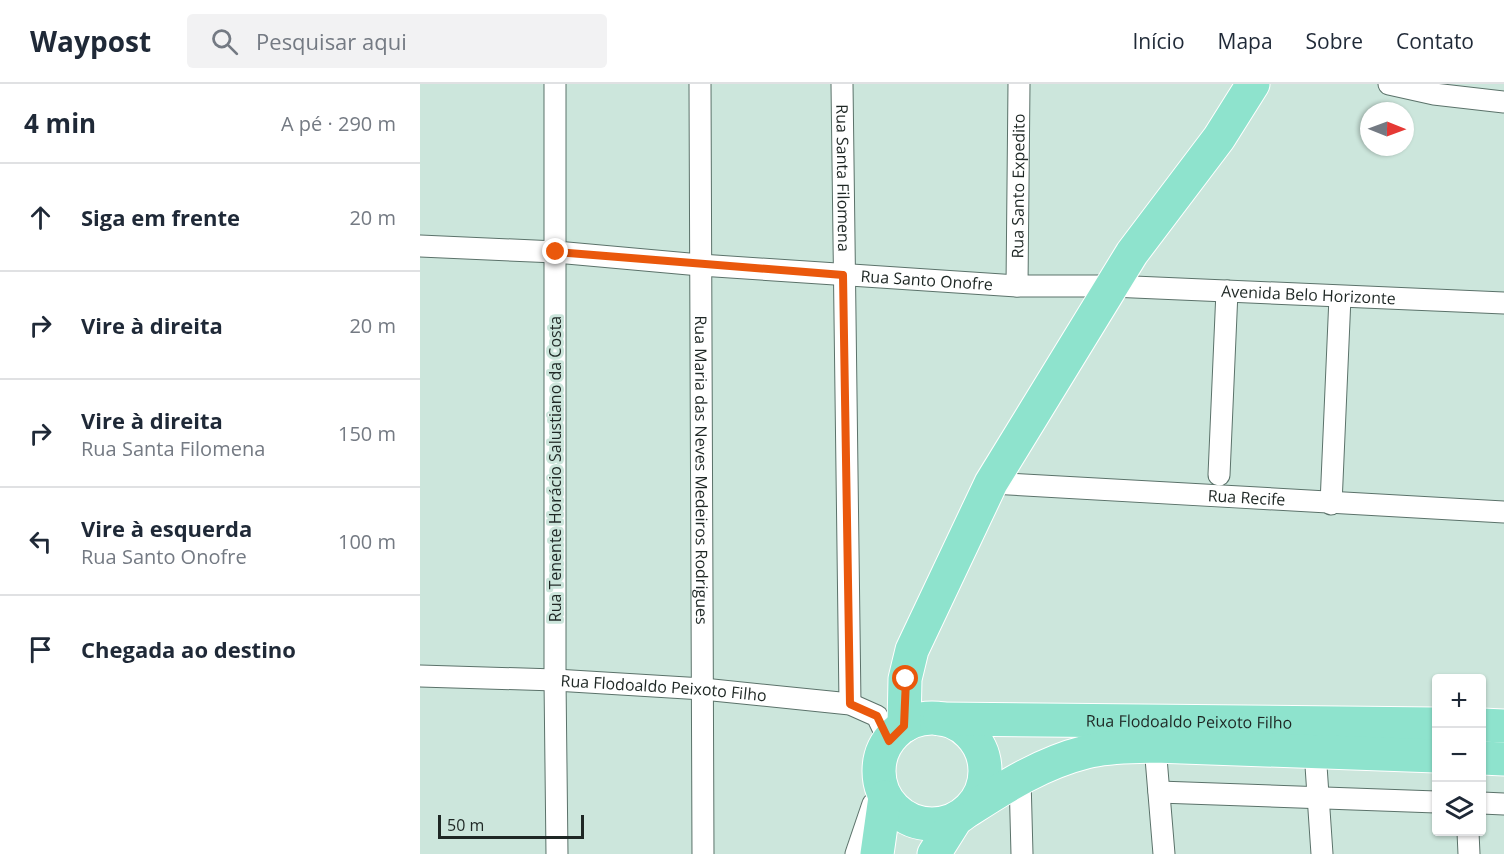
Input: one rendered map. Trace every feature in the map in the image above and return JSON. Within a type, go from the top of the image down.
[{"type":"main road","points":[[896,734],[912,650],[991,483],[1132,253],[1219,138],[1253,84]]},
{"type":"main road","points":[[877,854],[883,790],[882,754],[896,734],[915,721],[940,719],[952,723],[969,734],[980,750],[984,762],[982,788],[934,854]]},
{"type":"main road","name":"Rua Flodoaldo Peixoto Filho","points":[[940,719],[1432,724]]},
{"type":"main road","points":[[1486,725],[1504,726]]},
{"type":"main road","name":"Rua Flodoaldo Peixoto Filho","points":[[962,814],[1037,768],[1087,751],[1155,746],[1432,756]]},
{"type":"main road","points":[[1486,758],[1504,759]]},
{"type":"main road","points":[[883,790],[898,813],[916,823],[937,825],[962,814]]},
{"type":"street","name":"Rua Tenente Horácio Salustiano da Costa","points":[[555,84],[557,854]]},
{"type":"street","name":"Rua Maria das Neves Medeiros Rodrigues","points":[[700,84],[703,854]]},
{"type":"street","name":"Rua Santa Filomena","points":[[842,84],[850,704]]},
{"type":"street","name":"Rua Santo Expedito","points":[[1017,286],[1019,84]]},
{"type":"street","points":[[1389,84],[1434,94],[1504,102]]},
{"type":"street","name":"Rua Santo Onofre","points":[[420,246],[556,252],[700,265],[1017,286],[1111,286]]},
{"type":"street","name":"Avenida Belo Horizonte","points":[[1111,286],[1504,303]]},
{"type":"street","points":[[1219,475],[1227,291]]},
{"type":"street","points":[[1331,504],[1340,297]]},
{"type":"street","name":"Rua Recife","points":[[991,483],[1504,512]]},
{"type":"street","name":"Rua Flodoaldo Peixoto Filho","points":[[420,676],[555,680],[703,689],[850,704],[877,716],[896,734]]},
{"type":"street","points":[[1155,746],[1164,854]]},
{"type":"street","points":[[1315,751],[1322,854]]},
{"type":"street","points":[[1020,778],[1022,854]]},
{"type":"street","points":[[856,854],[883,790]]},
{"type":"street","points":[[1159,792],[1432,802]]},
{"type":"street","points":[[1486,803],[1504,804]]},
{"type":"street","points":[[1468,836],[1469,854]]},
{"type":"route","points":[[556,252],[843,275],[850,704],[866,709],[877,716],[889,741],[904,726],[906,679]]}]
